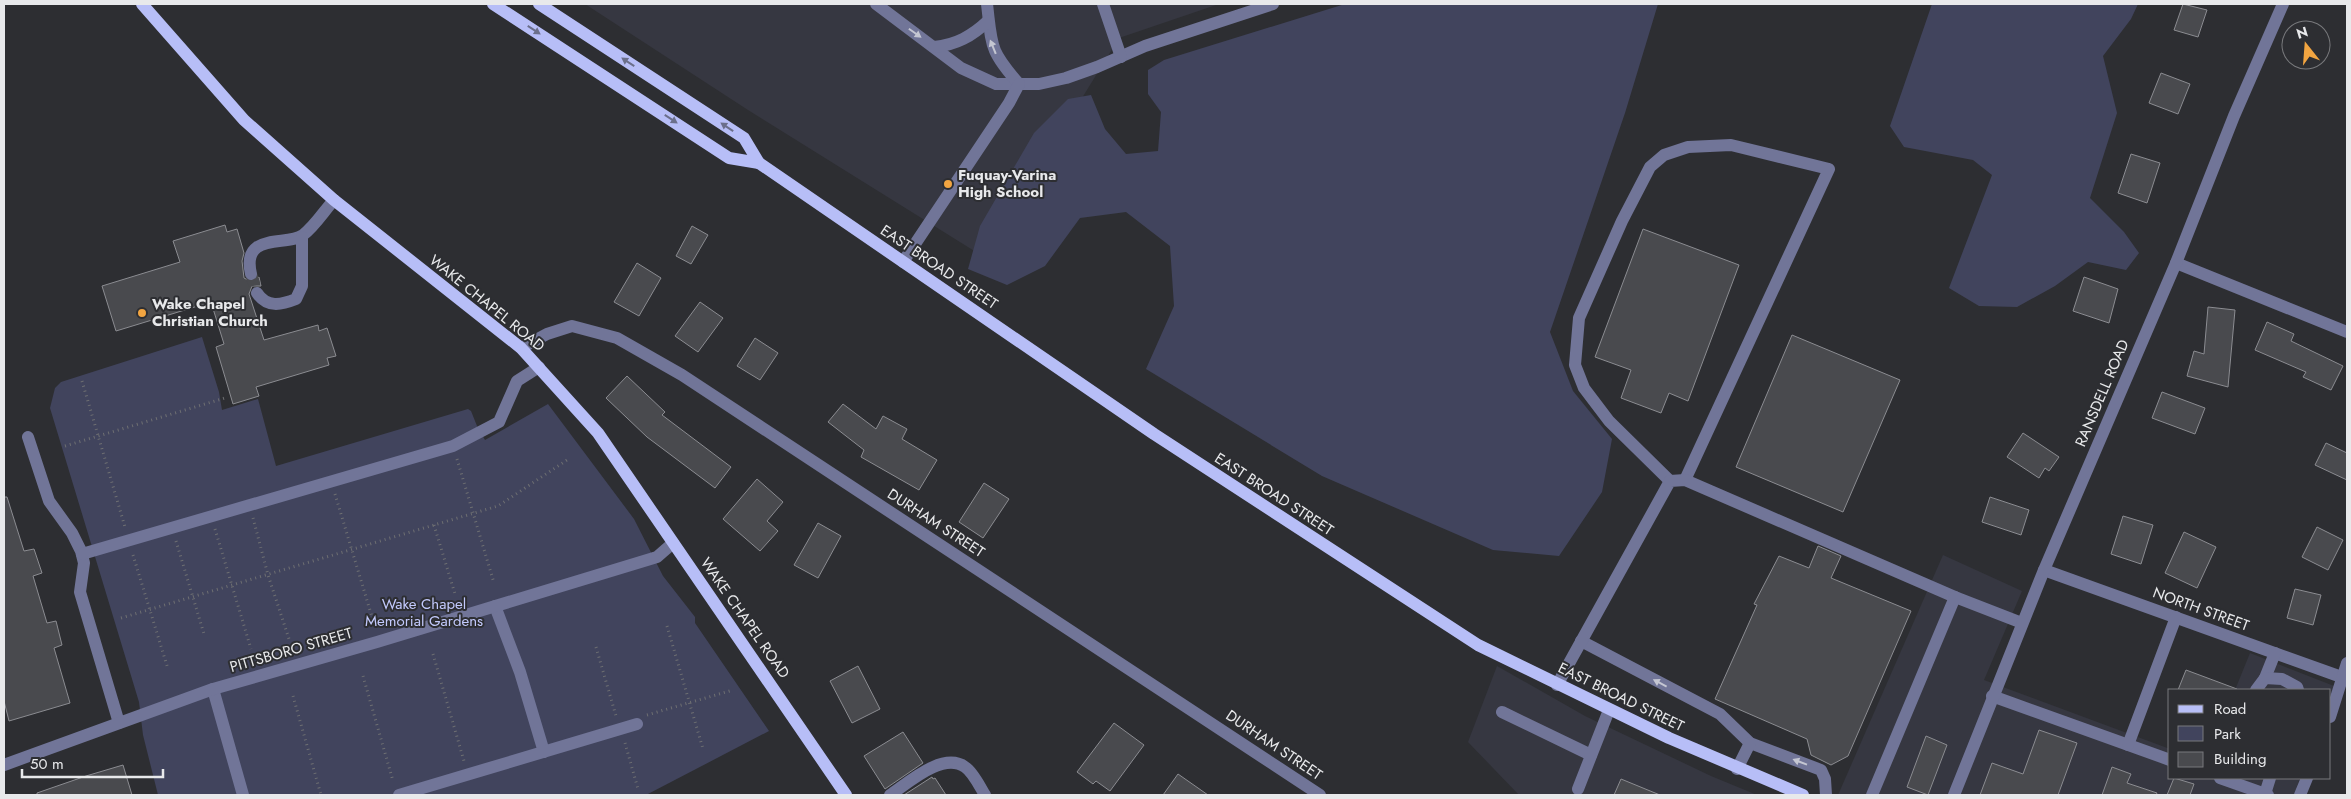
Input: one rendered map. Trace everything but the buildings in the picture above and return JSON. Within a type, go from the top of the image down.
[{"type":"main road","name":"EAST BROAD STREET","points":[[494,4],[729,158],[759,163]]},
{"type":"main road","name":"EAST BROAD STREET","points":[[539,4],[744,138],[759,163],[1154,434],[1340,557],[1478,645],[1609,710],[1736,768],[1803,795]]},
{"type":"main road","name":"WAKE CHAPEL ROAD","points":[[149,6],[244,120],[334,200],[521,348],[539,367],[598,434],[846,795]]},
{"type":"street","points":[[876,4],[962,68],[985,81],[996,84],[1051,82],[1097,67],[1145,46],[1273,4]]},
{"type":"street","points":[[987,4],[994,52],[1019,84]]},
{"type":"street","points":[[1103,4],[1121,57]]},
{"type":"street","name":"RANSDELL ROAD","points":[[1954,795],[2044,570],[2176,263],[2231,125],[2283,4]]},
{"type":"street","points":[[934,47],[945,46],[968,37],[988,21]]},
{"type":"street","points":[[903,262],[1010,104],[1019,84]]},
{"type":"street","points":[[1685,480],[1829,169],[1731,145],[1688,148],[1664,155],[1650,167],[1622,221],[1580,318],[1575,365],[1584,388],[1609,421],[1670,481],[1685,480],[1955,597],[2022,623]]},
{"type":"street","points":[[251,274],[249,266],[251,256],[262,244],[302,236],[334,200]]},
{"type":"street","points":[[257,293],[270,304],[282,304],[296,299],[302,286],[302,236]]},
{"type":"street","points":[[2176,263],[2347,332]]},
{"type":"street","name":"DURHAM STREET","points":[[521,348],[546,334],[572,326],[618,338],[682,375],[1320,795]]},
{"type":"street","points":[[82,554],[453,446],[499,422],[517,381],[539,367]]},
{"type":"street","points":[[28,437],[49,501],[72,533],[82,554],[84,563],[80,592],[119,723]]},
{"type":"street","points":[[1557,685],[1670,481]]},
{"type":"street","name":"PITTSBORO STREET","points":[[4,765],[213,689],[657,556],[673,543]]},
{"type":"street","name":"NORTH STREET","points":[[2044,570],[2345,678]]},
{"type":"street","points":[[1872,795],[1955,597]]},
{"type":"street","points":[[495,606],[520,672],[544,752]]},
{"type":"street","points":[[2128,745],[2176,617]]},
{"type":"street","points":[[1581,641],[1720,714],[1750,743],[1821,770],[1825,779],[1826,795]]},
{"type":"street","points":[[2257,689],[2265,678],[2275,653]]},
{"type":"street","points":[[2331,713],[2345,678],[2347,663]]},
{"type":"street","points":[[2265,678],[2282,679],[2297,686],[2298,689]]},
{"type":"street","points":[[213,689],[243,795]]},
{"type":"street","points":[[1992,696],[2168,759]]},
{"type":"street","points":[[1578,789],[1609,710]]},
{"type":"street","points":[[1502,712],[1591,755]]},
{"type":"street","points":[[397,791],[468,775],[637,724]]},
{"type":"street","points":[[1736,768],[1750,743]]},
{"type":"street","points":[[890,795],[937,764],[952,762],[965,767],[985,795]]},
{"type":"street","points":[[2223,779],[2267,795],[2270,779]]},
{"type":"street","points":[[2300,795],[2307,779]]},
{"type":"path","points":[[82,381],[168,669]]},
{"type":"path","points":[[65,446],[225,398]]},
{"type":"path","points":[[453,446],[494,583]]},
{"type":"path","points":[[121,618],[473,514],[504,503],[567,460]]},
{"type":"path","points":[[332,482],[372,617]]},
{"type":"path","points":[[249,506],[268,575],[290,642]]},
{"type":"path","points":[[212,517],[251,649]]},
{"type":"path","points":[[434,525],[455,594]]},
{"type":"path","points":[[172,528],[204,634]]},
{"type":"path","points":[[667,626],[703,749]]},
{"type":"path","points":[[433,654],[468,775]]},
{"type":"path","points":[[363,676],[397,791]]},
{"type":"path","points":[[637,724],[645,716],[733,690]]},
{"type":"path","points":[[293,696],[322,795]]},
{"type":"shaded area","name":"Fuquay-Varina High School","points":[[585,4],[1219,4],[1119,38],[984,257],[748,110]]},
{"type":"shaded area","points":[[1943,555],[2022,591],[1984,680],[2168,748],[2168,779],[2300,779],[2294,795],[1838,795]]},
{"type":"shaded area","points":[[2250,653],[2334,686],[2331,695],[2331,689],[2235,689]]},
{"type":"shaded area","points":[[1497,666],[1585,716],[1711,776],[1757,795],[1519,795],[1468,742]]},
{"type":"green space","points":[[1345,4],[1658,4],[1625,113],[1550,332],[1573,391],[1612,439],[1602,492],[1559,556],[1493,550],[1322,476],[1146,369],[1174,306],[1170,246],[1126,212],[1080,218],[1045,266],[1007,285],[968,269],[980,226],[1034,133],[1068,99],[1091,95],[1105,129],[1126,154],[1158,151],[1161,112],[1148,94],[1148,70],[1164,60]]},
{"type":"green space","points":[[1932,4],[2138,4],[2131,19],[2103,56],[2117,113],[2090,198],[2124,232],[2139,253],[2126,270],[2088,262],[2055,286],[2017,307],[1979,306],[1949,288],[1992,175],[1973,160],[1904,147],[1890,126]]},
{"type":"green space","name":"Wake Chapel Memorial Gardens","points":[[202,337],[219,392],[222,410],[258,399],[276,466],[468,409],[471,411],[485,440],[548,404],[634,519],[663,576],[695,617],[695,623],[769,731],[646,795],[158,795],[143,735],[139,702],[50,408],[55,388],[61,382]]},
{"type":"tunnel","points":[[251,274],[257,293]]},
{"type":"place","name":"Fuquay-Varina High School","points":[[948,184]]},
{"type":"place","name":"Wake Chapel Christian Church","points":[[142,313]]}]
